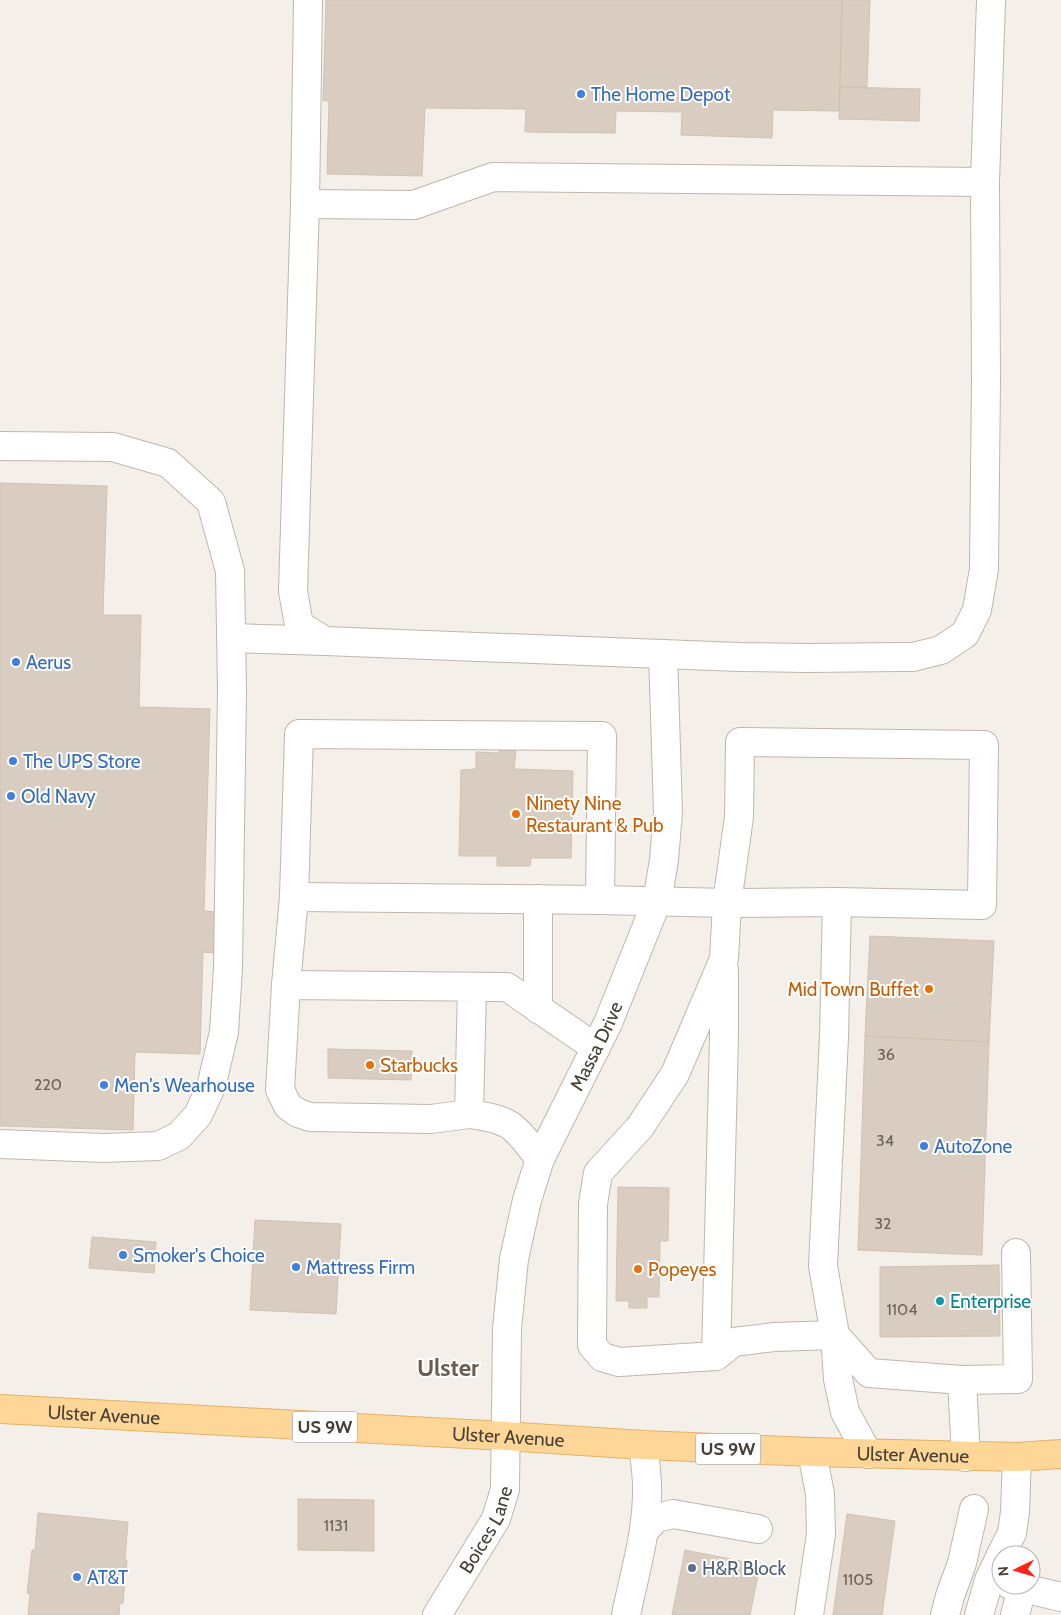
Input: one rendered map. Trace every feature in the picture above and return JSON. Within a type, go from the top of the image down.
[{"type":"main road","name":"Ulster Avenue","points":[[0,1409],[643,1445],[868,1454],[1017,1457]]},
{"type":"main road","name":"US 9W","points":[[1017,1457],[1061,1454]]},
{"type":"main road","points":[[1017,1457],[1061,1474]]},
{"type":"street","points":[[308,0],[305,204],[293,591],[299,624],[325,641]]},
{"type":"street","points":[[230,638],[806,658],[913,657],[941,650],[965,634],[977,610],[984,569],[986,182],[991,0]]},
{"type":"street","points":[[305,204],[414,205],[493,176],[986,182]]},
{"type":"street","points":[[0,446],[112,447],[168,463],[211,502],[230,571],[232,691],[228,968],[224,1032],[211,1087],[198,1115],[179,1136],[158,1146],[104,1148],[0,1144]]},
{"type":"street","name":"Massa Drive","points":[[505,1436],[506,1329],[514,1258],[526,1200],[540,1159],[608,1023],[657,901],[664,860],[668,812],[663,654]]},
{"type":"street","points":[[540,1159],[515,1129],[492,1118],[469,1114],[431,1119],[310,1117],[298,1113],[288,1106],[280,1090],[295,985],[294,897],[299,734],[602,736],[600,900]]},
{"type":"street","points":[[294,897],[727,903],[836,902],[982,905],[984,745],[740,742],[739,817],[727,903],[724,960],[724,1036],[716,1356]]},
{"type":"street","points":[[538,899],[538,1008]]},
{"type":"street","points":[[836,902],[834,1037],[823,1266],[835,1336],[838,1379],[845,1412],[868,1454]]},
{"type":"street","points":[[724,960],[675,1074],[640,1127],[598,1173],[593,1204],[591,1324],[592,1345],[602,1357],[619,1362],[716,1356],[734,1342],[774,1337],[835,1336],[869,1373],[962,1380],[1018,1379],[1016,1253]]},
{"type":"street","points":[[295,985],[507,987],[596,1048]]},
{"type":"street","points":[[469,1114],[472,988]]},
{"type":"street","points":[[962,1380],[966,1457]]},
{"type":"street","name":"Boices Lane","points":[[437,1615],[496,1518],[505,1489],[505,1436]]},
{"type":"street","points":[[626,1615],[644,1531],[648,1494],[643,1445]]},
{"type":"street","points":[[809,1615],[821,1534],[820,1494],[812,1452]]},
{"type":"street","points":[[1006,1545],[1012,1533],[1015,1512],[1017,1457]]},
{"type":"street","points":[[945,1615],[962,1563],[974,1509]]},
{"type":"street","points":[[644,1531],[656,1518],[673,1514],[758,1529]]},
{"type":"street","points":[[979,1615],[1016,1595]]},
{"type":"street","points":[[1015,1615],[1022,1595]]},
{"type":"building","name":"The Home Depot","points":[[326,0],[842,0],[839,111],[773,110],[772,138],[681,135],[682,112],[616,111],[615,133],[525,132],[526,109],[425,108],[422,176],[327,174],[329,101],[323,101]]},
{"type":"building","points":[[842,0],[870,0],[867,87],[840,87]]},
{"type":"building","points":[[840,87],[920,89],[919,121],[839,119]]},
{"type":"building","points":[[0,483],[107,486],[103,615],[141,615],[139,707],[210,709],[204,911],[216,912],[215,953],[203,952],[200,1054],[135,1052],[133,1130],[0,1126]]},
{"type":"building","name":"Ninety Nine Restaurant & Pub","points":[[499,750],[516,750],[514,769],[573,771],[571,858],[531,858],[530,866],[497,866],[497,856],[459,856],[461,770],[476,769],[476,752],[499,753]]},
{"type":"building","name":"Mid Town Buffet","points":[[870,936],[994,941],[989,1042],[865,1036]]},
{"type":"building","name":"AutoZone","points":[[865,1036],[989,1042],[982,1255],[858,1250]]},
{"type":"building","name":"Starbucks","points":[[328,1049],[412,1051],[411,1080],[328,1078]]},
{"type":"building","name":"Popeyes","points":[[618,1187],[669,1188],[668,1241],[660,1241],[659,1297],[647,1297],[647,1308],[629,1308],[629,1301],[616,1301]]},
{"type":"building","name":"Mattress Firm","points":[[255,1220],[341,1224],[336,1314],[250,1310]]},
{"type":"building","name":"Smoker's Choice","points":[[92,1237],[156,1242],[154,1273],[89,1268]]},
{"type":"building","name":"Enterprise","points":[[999,1265],[1000,1336],[880,1337],[880,1267]]},
{"type":"building","points":[[298,1499],[374,1500],[374,1551],[298,1550]]},
{"type":"building","name":"AT&T","points":[[38,1513],[128,1522],[123,1603],[120,1603],[119,1615],[28,1615],[30,1594],[27,1593],[32,1550],[35,1550]]},
{"type":"building","points":[[847,1514],[895,1521],[882,1615],[833,1615]]},
{"type":"building","points":[[685,1550],[760,1565],[750,1615],[672,1615]]},
{"type":"place","name":"The Home Depot","points":[[581,94]]},
{"type":"place","name":"Aerus","points":[[16,662]]},
{"type":"place","name":"The UPS Store","points":[[13,761]]},
{"type":"place","name":"Old Navy","points":[[11,796]]},
{"type":"place","name":"Ninety Nine Restaurant & Pub","points":[[516,814]]},
{"type":"place","name":"Mid Town Buffet","points":[[929,989]]},
{"type":"place","name":"Starbucks","points":[[370,1065]]},
{"type":"place","name":"Men's Wearhouse","points":[[104,1085]]},
{"type":"place","name":"AutoZone","points":[[924,1146]]},
{"type":"place","name":"Smoker's Choice","points":[[123,1255]]},
{"type":"place","name":"Mattress Firm","points":[[296,1267]]},
{"type":"place","name":"Popeyes","points":[[638,1269]]},
{"type":"place","name":"Enterprise","points":[[940,1301]]},
{"type":"place","name":"H&R Block","points":[[692,1568]]},
{"type":"place","name":"AT&T","points":[[77,1577]]},
{"type":"district","name":"Ulster","points":[[448,1367]]}]
